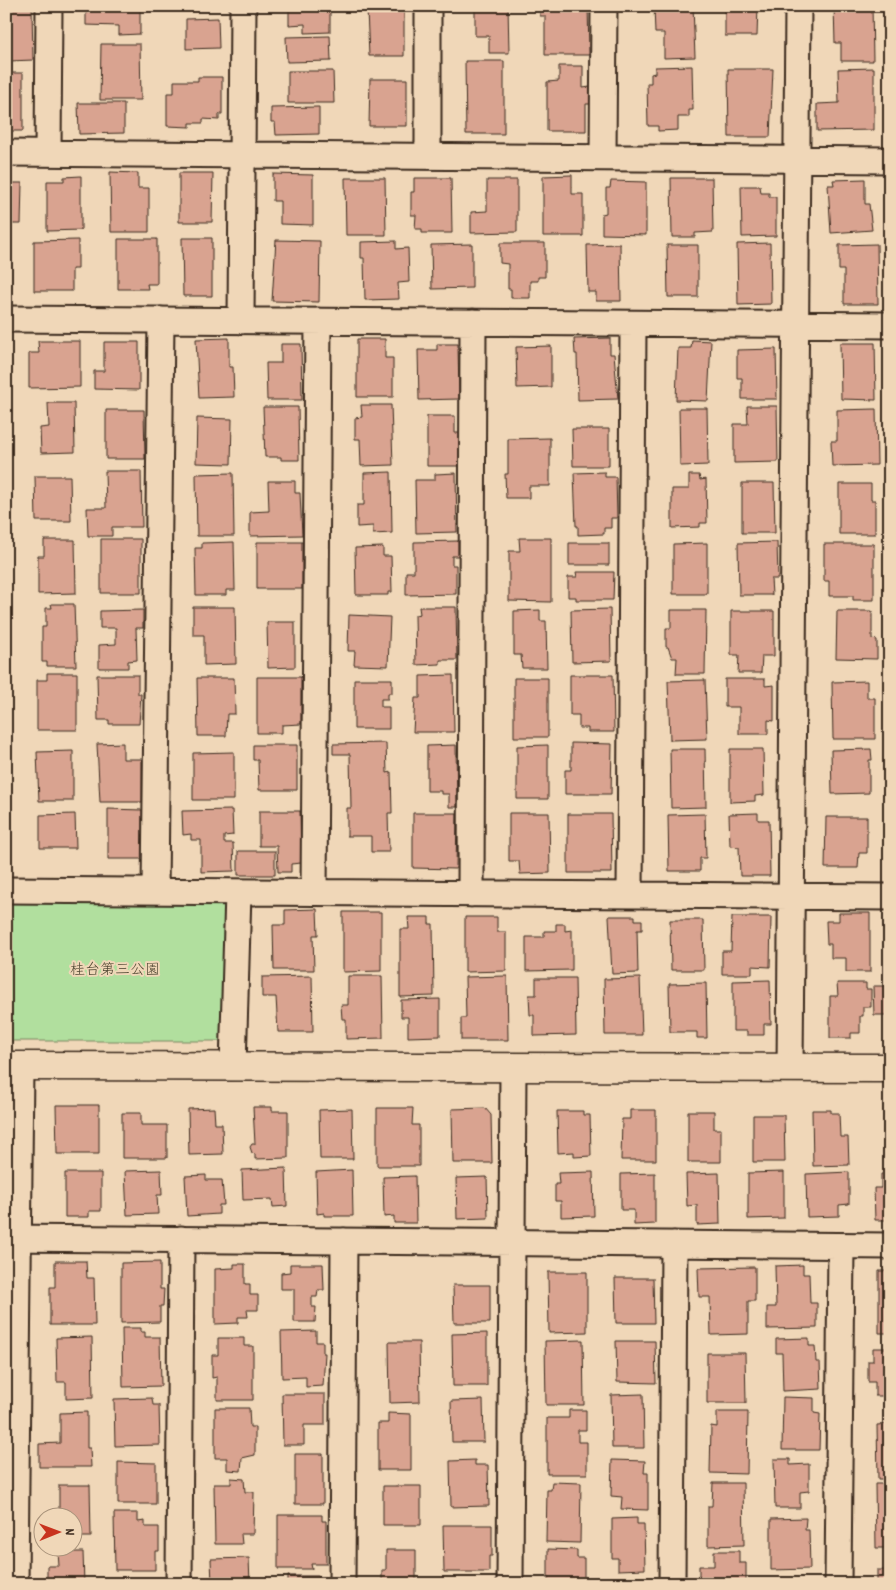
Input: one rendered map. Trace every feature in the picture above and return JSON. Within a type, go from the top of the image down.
[{"type":"street","points":[[48,153],[49,6]]},
{"type":"street","points":[[241,321],[243,6]]},
{"type":"street","points":[[428,6],[428,156]]},
{"type":"street","points":[[603,157],[604,6]]},
{"type":"street","points":[[790,1068],[798,6]]},
{"type":"street","points":[[6,153],[890,160]]},
{"type":"street","points":[[6,319],[890,325]]},
{"type":"street","points":[[155,891],[161,320]]},
{"type":"street","points":[[314,892],[318,321]]},
{"type":"street","points":[[471,894],[472,322]]},
{"type":"street","points":[[630,895],[633,324]]},
{"type":"street","points":[[6,890],[890,897]]},
{"type":"street","points":[[233,1067],[238,892]]},
{"type":"street","points":[[16,1584],[13,1066],[890,1068]]},
{"type":"street","points":[[510,1584],[513,1068]]},
{"type":"street","points":[[13,1238],[890,1246]]},
{"type":"street","points":[[179,1584],[181,1240]]},
{"type":"street","points":[[342,1584],[344,1241]]},
{"type":"street","points":[[672,1584],[674,1244]]},
{"type":"street","points":[[838,1584],[840,1246]]},
{"type":"green space","name":"桂台第三公園","points":[[6,901],[227,901],[222,1041],[6,1041]]},
{"type":"building","points":[[289,6],[330,6],[330,32],[305,33],[305,24],[289,25]]},
{"type":"building","points":[[475,6],[508,6],[509,53],[489,53],[489,36],[475,36]]},
{"type":"building","points":[[540,6],[588,6],[589,55],[545,55],[545,16],[540,16]]},
{"type":"building","points":[[654,6],[693,6],[695,57],[664,58],[664,33],[655,33]]},
{"type":"building","points":[[725,6],[758,6],[757,36],[725,36]]},
{"type":"building","points":[[834,6],[872,6],[873,61],[841,61],[841,43],[835,43]]},
{"type":"building","points":[[86,7],[140,7],[140,34],[119,35],[119,26],[86,25]]},
{"type":"building","points":[[6,8],[32,8],[33,60],[9,61],[10,67],[6,67]]},
{"type":"building","points":[[367,10],[404,10],[404,56],[369,56]]},
{"type":"building","points":[[218,18],[219,48],[186,49],[186,19]]},
{"type":"building","points":[[330,36],[331,61],[287,62],[286,37]]},
{"type":"building","points":[[101,44],[140,44],[141,100],[100,100]]},
{"type":"building","points":[[465,61],[504,61],[504,134],[466,134]]},
{"type":"building","points":[[559,66],[583,66],[583,88],[590,87],[590,104],[586,104],[586,131],[547,131],[547,82],[559,81]]},
{"type":"building","points":[[692,66],[693,110],[689,110],[689,117],[678,117],[678,130],[658,131],[658,126],[648,126],[647,83],[651,83],[651,74],[655,73],[655,67]]},
{"type":"building","points":[[874,68],[874,130],[817,131],[817,104],[839,103],[838,69]]},
{"type":"building","points":[[728,69],[773,69],[770,137],[729,137]]},
{"type":"building","points":[[288,71],[333,71],[334,103],[288,103]]},
{"type":"building","points":[[6,73],[23,73],[23,131],[6,131]]},
{"type":"building","points":[[198,77],[222,77],[222,114],[219,114],[219,120],[203,119],[203,123],[190,123],[190,127],[167,126],[167,93],[174,93],[174,81],[198,81]]},
{"type":"building","points":[[370,79],[407,79],[407,126],[369,126]]},
{"type":"building","points":[[78,103],[124,103],[124,133],[79,134]]},
{"type":"building","points":[[319,107],[319,134],[276,135],[275,122],[271,122],[271,108]]},
{"type":"building","points":[[110,172],[138,173],[138,188],[149,188],[149,232],[111,232]]},
{"type":"building","points":[[179,173],[213,173],[212,222],[179,222]]},
{"type":"building","points":[[273,174],[313,175],[313,225],[280,224],[280,201],[273,201]]},
{"type":"building","points":[[572,175],[572,194],[583,194],[583,236],[543,236],[543,176]]},
{"type":"building","points":[[81,176],[81,230],[47,231],[47,181],[64,181],[64,177]]},
{"type":"building","points":[[345,178],[385,178],[386,235],[346,235]]},
{"type":"building","points":[[414,178],[451,178],[452,233],[422,233],[422,229],[415,229],[416,215],[411,215],[411,192],[414,192]]},
{"type":"building","points":[[671,178],[712,178],[713,232],[695,233],[695,237],[672,237]]},
{"type":"building","points":[[865,179],[865,204],[869,204],[872,230],[831,233],[828,185],[834,185],[833,180]]},
{"type":"building","points":[[487,180],[517,180],[517,232],[471,233],[471,212],[487,211]]},
{"type":"building","points":[[611,181],[646,182],[646,235],[602,234],[602,214],[606,213],[606,188],[610,188]]},
{"type":"building","points":[[6,183],[22,183],[21,224],[6,224]]},
{"type":"building","points":[[741,186],[760,186],[761,193],[769,193],[769,197],[776,197],[776,236],[742,237]]},
{"type":"building","points":[[182,238],[212,238],[212,296],[183,296]]},
{"type":"building","points":[[118,239],[157,239],[157,284],[147,284],[148,289],[118,289]]},
{"type":"building","points":[[78,240],[78,269],[72,269],[72,291],[34,291],[34,241]]},
{"type":"building","points":[[276,240],[320,241],[319,302],[272,301]]},
{"type":"building","points":[[396,241],[396,249],[408,248],[409,282],[398,283],[399,299],[365,300],[364,258],[361,258],[361,242]]},
{"type":"building","points":[[500,243],[545,243],[545,277],[538,277],[538,281],[530,281],[530,298],[511,298],[511,289],[508,289],[508,264],[500,263]]},
{"type":"building","points":[[770,243],[771,304],[738,305],[737,244]]},
{"type":"building","points":[[472,244],[472,288],[432,289],[431,245]]},
{"type":"building","points":[[620,244],[621,301],[596,301],[596,292],[588,292],[587,245]]},
{"type":"building","points":[[877,244],[878,304],[844,304],[844,270],[839,270],[839,245]]},
{"type":"building","points":[[667,245],[698,245],[698,297],[668,297]]},
{"type":"building","points":[[229,338],[229,367],[233,367],[234,397],[199,398],[196,339]]},
{"type":"building","points":[[610,338],[610,354],[614,354],[618,399],[578,400],[577,354],[575,354],[574,339]]},
{"type":"building","points":[[357,339],[385,339],[385,358],[393,358],[393,397],[357,397]]},
{"type":"building","points":[[692,340],[711,341],[708,401],[676,400],[678,348],[691,348]]},
{"type":"building","points":[[38,341],[80,341],[80,387],[29,388],[29,353],[39,353]]},
{"type":"building","points":[[104,342],[139,342],[139,390],[94,389],[94,371],[104,371]]},
{"type":"building","points":[[840,343],[875,343],[876,400],[841,399]]},
{"type":"building","points":[[281,344],[301,344],[302,400],[267,400],[266,363],[281,363]]},
{"type":"building","points":[[437,344],[458,344],[459,399],[419,400],[418,350],[437,350]]},
{"type":"building","points":[[551,346],[551,387],[517,388],[516,347]]},
{"type":"building","points":[[776,349],[777,399],[742,399],[742,378],[737,378],[737,350]]},
{"type":"building","points":[[48,403],[74,403],[75,452],[41,453],[40,428],[49,427]]},
{"type":"building","points":[[361,405],[391,405],[393,465],[361,466],[360,439],[355,439],[355,418],[362,417]]},
{"type":"building","points":[[747,406],[777,406],[778,462],[734,463],[734,424],[748,424]]},
{"type":"building","points":[[263,407],[298,407],[299,460],[281,460],[281,457],[265,457]]},
{"type":"building","points":[[679,408],[707,408],[708,465],[680,466]]},
{"type":"building","points":[[876,409],[877,465],[832,466],[831,441],[837,441],[837,410]]},
{"type":"building","points":[[106,410],[144,410],[145,459],[106,459]]},
{"type":"building","points":[[427,416],[455,416],[455,433],[460,433],[460,466],[427,466]]},
{"type":"building","points":[[197,418],[232,419],[231,464],[196,463]]},
{"type":"building","points":[[572,429],[609,429],[609,466],[573,466]]},
{"type":"building","points":[[550,438],[550,486],[529,486],[529,498],[506,498],[505,474],[508,474],[508,439]]},
{"type":"building","points":[[105,471],[141,471],[142,527],[112,527],[112,536],[88,536],[87,508],[106,508]]},
{"type":"building","points":[[391,472],[392,533],[373,534],[373,526],[357,527],[357,505],[364,505],[364,473]]},
{"type":"building","points":[[605,472],[605,477],[616,477],[617,518],[611,518],[611,528],[604,528],[604,534],[578,535],[574,473]]},
{"type":"building","points":[[233,473],[234,536],[197,536],[196,474]]},
{"type":"building","points":[[456,473],[457,532],[416,533],[415,480],[435,480],[435,474]]},
{"type":"building","points":[[689,475],[699,475],[700,480],[706,479],[707,523],[700,523],[700,527],[672,528],[672,489],[689,489]]},
{"type":"building","points":[[35,476],[70,476],[71,521],[36,521]]},
{"type":"building","points":[[268,481],[295,481],[295,493],[300,493],[302,535],[250,536],[250,512],[269,511]]},
{"type":"building","points":[[742,483],[774,483],[775,533],[742,533]]},
{"type":"building","points":[[839,484],[871,484],[871,500],[875,500],[875,534],[839,534]]},
{"type":"building","points":[[519,538],[551,538],[551,602],[509,601],[509,551],[520,551]]},
{"type":"building","points":[[101,539],[141,539],[141,593],[101,593]]},
{"type":"building","points":[[44,540],[75,540],[76,593],[38,594],[38,556],[44,556]]},
{"type":"building","points":[[458,541],[458,556],[452,556],[452,565],[456,565],[456,594],[406,595],[406,572],[414,572],[414,542]]},
{"type":"building","points":[[234,542],[235,590],[226,590],[226,595],[196,595],[195,548],[202,548],[202,543]]},
{"type":"building","points":[[257,542],[302,542],[302,589],[257,589]]},
{"type":"building","points":[[777,542],[778,579],[771,579],[772,595],[739,595],[738,543]]},
{"type":"building","points":[[569,543],[609,543],[609,565],[569,565]]},
{"type":"building","points":[[707,543],[707,594],[673,594],[673,544]]},
{"type":"building","points":[[824,544],[874,544],[874,600],[853,600],[853,596],[829,596],[829,581],[824,581]]},
{"type":"building","points":[[383,547],[383,556],[391,556],[392,592],[388,592],[388,595],[356,595],[355,548]]},
{"type":"building","points":[[576,572],[614,572],[613,600],[576,600],[576,597],[568,597],[568,577],[577,577]]},
{"type":"building","points":[[51,604],[74,604],[76,666],[47,666],[47,662],[42,662],[42,627],[46,627],[46,608],[52,608]]},
{"type":"building","points":[[193,607],[235,607],[236,664],[204,665],[204,635],[193,635]]},
{"type":"building","points":[[419,607],[456,607],[457,660],[440,660],[440,664],[416,665],[415,615],[420,614]]},
{"type":"building","points":[[610,609],[611,661],[572,662],[571,610]]},
{"type":"building","points":[[143,610],[143,628],[136,628],[137,660],[128,661],[128,668],[99,668],[99,645],[116,644],[116,628],[100,628],[100,611]]},
{"type":"building","points":[[540,610],[540,621],[546,621],[547,668],[522,668],[521,655],[514,655],[514,611]]},
{"type":"building","points":[[671,610],[706,610],[705,674],[676,674],[677,658],[672,658],[668,647],[666,647],[666,628],[671,628]]},
{"type":"building","points":[[731,611],[774,611],[774,656],[762,656],[761,673],[738,673],[739,655],[731,655]]},
{"type":"building","points":[[837,611],[872,611],[872,639],[877,640],[877,659],[836,658]]},
{"type":"building","points":[[349,615],[390,617],[388,666],[354,665],[355,651],[348,651]]},
{"type":"building","points":[[267,622],[295,622],[295,667],[268,668]]},
{"type":"building","points":[[47,673],[77,673],[77,730],[37,730],[37,680],[47,680]]},
{"type":"building","points":[[97,675],[138,675],[138,694],[141,694],[139,724],[109,724],[109,720],[98,720]]},
{"type":"building","points":[[453,675],[454,732],[413,732],[415,698],[420,698],[420,676]]},
{"type":"building","points":[[570,675],[613,675],[614,732],[588,732],[588,728],[579,728],[579,715],[570,715]]},
{"type":"building","points":[[257,677],[301,677],[301,724],[282,725],[282,733],[257,733]]},
{"type":"building","points":[[197,678],[234,678],[235,714],[227,714],[226,736],[198,736]]},
{"type":"building","points":[[514,678],[548,678],[548,737],[514,737]]},
{"type":"building","points":[[354,679],[392,679],[392,693],[388,693],[388,699],[381,699],[381,707],[389,707],[389,729],[354,729]]},
{"type":"building","points":[[725,679],[765,679],[765,686],[774,685],[774,721],[768,720],[768,734],[739,734],[739,707],[725,707]]},
{"type":"building","points":[[705,680],[707,739],[670,740],[668,681]]},
{"type":"building","points":[[867,681],[867,698],[875,698],[875,739],[833,739],[832,682]]},
{"type":"building","points":[[123,743],[123,759],[142,759],[142,802],[100,802],[97,744]]},
{"type":"building","points":[[386,743],[387,773],[391,772],[392,813],[388,813],[389,852],[371,852],[371,836],[347,836],[347,808],[351,808],[350,754],[333,754],[333,744]]},
{"type":"building","points":[[571,743],[612,744],[611,794],[565,794],[565,770],[571,770]]},
{"type":"building","points":[[253,745],[297,745],[297,790],[259,790],[258,760],[253,760]]},
{"type":"building","points":[[456,745],[457,807],[449,807],[449,794],[441,794],[441,791],[427,791],[427,746]]},
{"type":"building","points":[[548,745],[548,799],[517,799],[517,746]]},
{"type":"building","points":[[670,749],[705,749],[706,807],[671,808]]},
{"type":"building","points":[[730,749],[763,749],[764,795],[755,796],[755,801],[730,802]]},
{"type":"building","points":[[871,749],[869,793],[832,794],[831,750]]},
{"type":"building","points":[[73,751],[73,801],[39,801],[37,752]]},
{"type":"building","points":[[234,752],[234,800],[193,800],[193,753]]},
{"type":"building","points":[[108,809],[142,810],[143,859],[108,859]]},
{"type":"building","points":[[232,810],[233,835],[224,836],[224,843],[233,843],[234,871],[201,872],[201,840],[191,840],[191,834],[183,835],[182,811]]},
{"type":"building","points":[[259,811],[300,811],[301,863],[291,864],[291,872],[278,872],[277,846],[259,846]]},
{"type":"building","points":[[413,813],[457,813],[456,869],[413,868]]},
{"type":"building","points":[[509,813],[549,813],[550,873],[520,874],[519,861],[509,861]]},
{"type":"building","points":[[758,813],[758,820],[769,820],[770,876],[740,876],[739,847],[730,846],[729,814]]},
{"type":"building","points":[[75,814],[76,848],[40,848],[40,815]]},
{"type":"building","points":[[568,814],[611,814],[612,873],[568,873]]},
{"type":"building","points":[[705,814],[706,858],[700,858],[700,871],[669,871],[668,815]]},
{"type":"building","points":[[826,817],[867,817],[867,853],[859,853],[858,868],[825,868]]},
{"type":"building","points":[[238,851],[275,851],[275,875],[238,875]]},
{"type":"building","points":[[317,909],[318,935],[313,935],[314,970],[274,970],[273,925],[285,925],[285,910]]},
{"type":"building","points":[[343,912],[381,912],[381,971],[343,972]]},
{"type":"building","points":[[839,913],[870,913],[870,972],[846,972],[846,958],[831,958],[831,944],[827,944],[826,921],[839,921]]},
{"type":"building","points":[[609,916],[635,916],[635,920],[642,920],[642,930],[637,930],[638,973],[612,974]]},
{"type":"building","points":[[408,917],[429,917],[429,924],[433,924],[434,996],[400,997],[400,929],[409,929]]},
{"type":"building","points":[[465,917],[497,917],[497,932],[506,932],[506,971],[465,972]]},
{"type":"building","points":[[732,917],[771,917],[770,967],[752,966],[752,974],[722,974],[722,951],[731,951]]},
{"type":"building","points":[[670,920],[703,920],[704,970],[671,970]]},
{"type":"building","points":[[556,924],[565,924],[565,931],[572,930],[572,970],[526,971],[526,937],[544,937],[544,931],[556,931]]},
{"type":"building","points":[[312,976],[313,1032],[278,1032],[276,997],[262,997],[262,977]]},
{"type":"building","points":[[348,976],[382,976],[383,1038],[346,1039],[346,1019],[342,1019],[341,1005],[348,1005]]},
{"type":"building","points":[[507,976],[508,1040],[461,1040],[461,1018],[466,1018],[465,977]]},
{"type":"building","points":[[536,978],[575,978],[576,1035],[534,1036],[534,1015],[530,1015],[529,995],[536,995]]},
{"type":"building","points":[[640,978],[642,1035],[605,1035],[604,979]]},
{"type":"building","points":[[770,980],[771,1024],[764,1024],[764,1035],[747,1035],[747,1031],[733,1031],[733,981]]},
{"type":"building","points":[[706,983],[707,1038],[697,1038],[697,1032],[670,1032],[669,984]]},
{"type":"building","points":[[837,983],[866,983],[866,989],[871,989],[871,1007],[863,1007],[863,1016],[860,1016],[860,1033],[851,1033],[851,1038],[830,1038],[830,996],[838,996]]},
{"type":"building","points":[[873,986],[890,986],[890,1015],[874,1015]]},
{"type":"building","points":[[440,999],[440,1036],[408,1037],[408,1017],[401,1017],[401,1000]]},
{"type":"building","points":[[56,1105],[99,1105],[99,1154],[57,1154]]},
{"type":"building","points":[[253,1107],[272,1107],[272,1111],[288,1111],[288,1158],[255,1159],[255,1154],[252,1153],[250,1147],[252,1144],[255,1144]]},
{"type":"building","points":[[214,1108],[215,1124],[222,1124],[223,1154],[189,1155],[188,1109]]},
{"type":"building","points":[[377,1108],[413,1108],[412,1125],[419,1125],[419,1166],[377,1166]]},
{"type":"building","points":[[485,1108],[491,1115],[492,1163],[453,1163],[452,1109]]},
{"type":"building","points":[[352,1109],[353,1159],[320,1159],[319,1110]]},
{"type":"building","points":[[630,1110],[656,1110],[656,1160],[621,1160],[622,1119],[630,1119]]},
{"type":"building","points":[[812,1110],[831,1110],[831,1113],[839,1113],[840,1137],[848,1137],[849,1165],[813,1166]]},
{"type":"building","points":[[557,1111],[583,1111],[583,1115],[590,1115],[591,1156],[574,1157],[574,1152],[558,1153]]},
{"type":"building","points":[[688,1111],[714,1111],[714,1129],[721,1129],[721,1162],[688,1162]]},
{"type":"building","points":[[122,1113],[141,1113],[141,1125],[167,1125],[167,1158],[122,1158]]},
{"type":"building","points":[[753,1115],[784,1115],[785,1162],[753,1162]]},
{"type":"building","points":[[286,1168],[287,1206],[273,1207],[272,1199],[243,1200],[242,1170]]},
{"type":"building","points":[[161,1170],[162,1195],[157,1195],[158,1214],[127,1215],[125,1171]]},
{"type":"building","points":[[352,1170],[353,1216],[324,1216],[324,1213],[317,1214],[316,1172]]},
{"type":"building","points":[[593,1172],[594,1216],[561,1217],[561,1201],[555,1201],[555,1184],[559,1184],[558,1173]]},
{"type":"building","points":[[784,1172],[784,1218],[748,1219],[748,1173]]},
{"type":"building","points":[[849,1172],[849,1204],[839,1205],[839,1216],[807,1217],[806,1174]]},
{"type":"building","points":[[65,1173],[101,1173],[101,1211],[89,1211],[89,1217],[65,1217]]},
{"type":"building","points":[[655,1173],[655,1224],[634,1225],[634,1210],[621,1210],[621,1174]]},
{"type":"building","points":[[719,1173],[720,1224],[697,1225],[697,1205],[687,1206],[686,1174]]},
{"type":"building","points":[[881,1174],[890,1174],[890,1220],[875,1220],[874,1188],[881,1188]]},
{"type":"building","points":[[206,1175],[206,1180],[222,1180],[224,1205],[219,1205],[219,1214],[187,1216],[185,1176]]},
{"type":"building","points":[[415,1176],[416,1223],[394,1223],[394,1216],[384,1217],[383,1177]]},
{"type":"building","points":[[487,1177],[488,1218],[457,1219],[456,1178]]},
{"type":"building","points":[[55,1261],[86,1261],[87,1278],[94,1278],[95,1325],[50,1325],[50,1287],[55,1287]]},
{"type":"building","points":[[160,1262],[160,1289],[164,1289],[163,1306],[160,1306],[160,1322],[121,1323],[121,1263]]},
{"type":"building","points":[[234,1264],[245,1264],[245,1284],[250,1284],[250,1295],[258,1295],[258,1310],[247,1310],[248,1317],[238,1317],[238,1323],[215,1324],[215,1269],[234,1268]]},
{"type":"building","points":[[290,1264],[323,1264],[324,1290],[318,1290],[317,1297],[312,1297],[312,1307],[316,1307],[315,1322],[294,1322],[294,1289],[281,1289],[281,1273],[290,1272]]},
{"type":"building","points":[[803,1265],[803,1274],[809,1274],[810,1303],[817,1303],[817,1328],[767,1329],[767,1307],[776,1307],[775,1266]]},
{"type":"building","points":[[755,1267],[755,1301],[748,1301],[748,1334],[711,1335],[710,1297],[699,1297],[698,1268]]},
{"type":"building","points":[[879,1271],[890,1271],[890,1333],[879,1333]]},
{"type":"building","points":[[548,1272],[587,1272],[587,1332],[549,1333]]},
{"type":"building","points":[[615,1278],[653,1278],[654,1323],[616,1323]]},
{"type":"building","points":[[453,1285],[490,1285],[490,1323],[454,1323]]},
{"type":"building","points":[[122,1328],[141,1328],[141,1332],[145,1332],[145,1337],[160,1337],[161,1386],[123,1387]]},
{"type":"building","points":[[316,1331],[316,1342],[323,1342],[323,1353],[325,1353],[323,1386],[306,1387],[306,1377],[282,1378],[281,1332]]},
{"type":"building","points":[[487,1333],[487,1386],[453,1386],[452,1334]]},
{"type":"building","points":[[92,1337],[93,1398],[66,1399],[66,1382],[57,1382],[56,1338]]},
{"type":"building","points":[[218,1338],[244,1338],[244,1346],[253,1346],[253,1400],[217,1400],[217,1377],[212,1378],[212,1355],[218,1355]]},
{"type":"building","points":[[809,1338],[809,1346],[815,1346],[816,1362],[820,1362],[821,1389],[783,1391],[782,1353],[776,1353],[776,1339]]},
{"type":"building","points":[[583,1340],[584,1405],[546,1405],[545,1341]]},
{"type":"building","points":[[616,1341],[655,1341],[656,1383],[617,1382]]},
{"type":"building","points":[[389,1342],[419,1342],[420,1402],[390,1403]]},
{"type":"building","points":[[873,1348],[890,1348],[890,1396],[875,1396],[875,1382],[868,1382],[868,1361],[873,1361]]},
{"type":"building","points":[[707,1353],[745,1353],[746,1403],[707,1403]]},
{"type":"building","points":[[282,1394],[325,1394],[325,1425],[304,1425],[304,1445],[283,1445]]},
{"type":"building","points":[[643,1394],[644,1448],[612,1448],[611,1395]]},
{"type":"building","points":[[783,1397],[814,1398],[814,1413],[820,1414],[819,1450],[782,1450]]},
{"type":"building","points":[[152,1398],[153,1405],[159,1405],[160,1445],[115,1446],[114,1399]]},
{"type":"building","points":[[483,1400],[484,1442],[452,1442],[451,1401]]},
{"type":"building","points":[[215,1408],[249,1408],[250,1427],[255,1427],[255,1455],[242,1458],[241,1471],[227,1470],[227,1458],[215,1458]]},
{"type":"building","points":[[569,1410],[586,1410],[586,1430],[578,1430],[578,1442],[587,1442],[587,1474],[547,1474],[547,1418],[569,1418]]},
{"type":"building","points":[[87,1412],[87,1448],[90,1448],[91,1467],[39,1467],[39,1444],[60,1443],[60,1413]]},
{"type":"building","points":[[717,1412],[748,1412],[747,1474],[710,1473],[711,1426],[717,1427]]},
{"type":"building","points":[[388,1413],[411,1414],[411,1470],[378,1470],[378,1423],[388,1423]]},
{"type":"building","points":[[890,1424],[890,1479],[878,1479],[877,1425]]},
{"type":"building","points":[[295,1454],[323,1454],[323,1504],[295,1504]]},
{"type":"building","points":[[774,1459],[790,1459],[790,1465],[809,1464],[809,1491],[800,1492],[800,1508],[775,1508]]},
{"type":"building","points":[[475,1460],[475,1465],[488,1465],[489,1506],[451,1507],[450,1461]]},
{"type":"building","points":[[612,1460],[645,1461],[644,1473],[648,1473],[648,1510],[621,1509],[622,1497],[611,1496]]},
{"type":"building","points":[[118,1462],[156,1463],[156,1504],[118,1504]]},
{"type":"building","points":[[231,1478],[244,1479],[245,1492],[254,1492],[253,1534],[241,1534],[242,1544],[215,1544],[214,1484],[231,1484]]},
{"type":"building","points":[[552,1482],[581,1483],[580,1543],[546,1542],[547,1490],[551,1490]]},
{"type":"building","points":[[713,1483],[743,1483],[744,1545],[708,1546],[708,1506],[712,1506]]},
{"type":"building","points":[[875,1484],[890,1484],[890,1548],[876,1548]]},
{"type":"building","points":[[59,1485],[90,1485],[91,1537],[82,1537],[82,1508],[59,1508]]},
{"type":"building","points":[[383,1486],[421,1486],[421,1525],[383,1525]]},
{"type":"building","points":[[114,1513],[138,1513],[138,1522],[145,1521],[145,1527],[159,1527],[159,1551],[155,1551],[155,1570],[115,1570]]},
{"type":"building","points":[[278,1515],[322,1515],[322,1521],[326,1521],[326,1564],[311,1564],[312,1569],[278,1569]]},
{"type":"building","points":[[637,1518],[637,1524],[644,1524],[645,1569],[618,1570],[618,1558],[612,1558],[612,1519]]},
{"type":"building","points":[[806,1518],[805,1530],[809,1530],[810,1569],[771,1570],[771,1519]]},
{"type":"building","points":[[443,1525],[492,1525],[492,1556],[489,1556],[489,1572],[444,1572]]},
{"type":"building","points":[[548,1549],[577,1550],[577,1558],[584,1558],[584,1584],[548,1584]]},
{"type":"building","points":[[386,1550],[416,1550],[416,1584],[382,1584],[382,1570],[386,1570]]},
{"type":"building","points":[[714,1551],[739,1551],[739,1563],[746,1563],[746,1584],[699,1584],[699,1566],[714,1566]]},
{"type":"building","points":[[83,1552],[84,1584],[47,1584],[47,1566],[59,1566],[58,1558],[82,1558]]},
{"type":"building","points":[[249,1558],[250,1584],[212,1584],[211,1559]]},
{"type":"building","points":[[877,1570],[890,1570],[890,1584],[877,1584]]},
{"type":"building","points":[[288,1576],[319,1576],[319,1584],[288,1584]]}]
